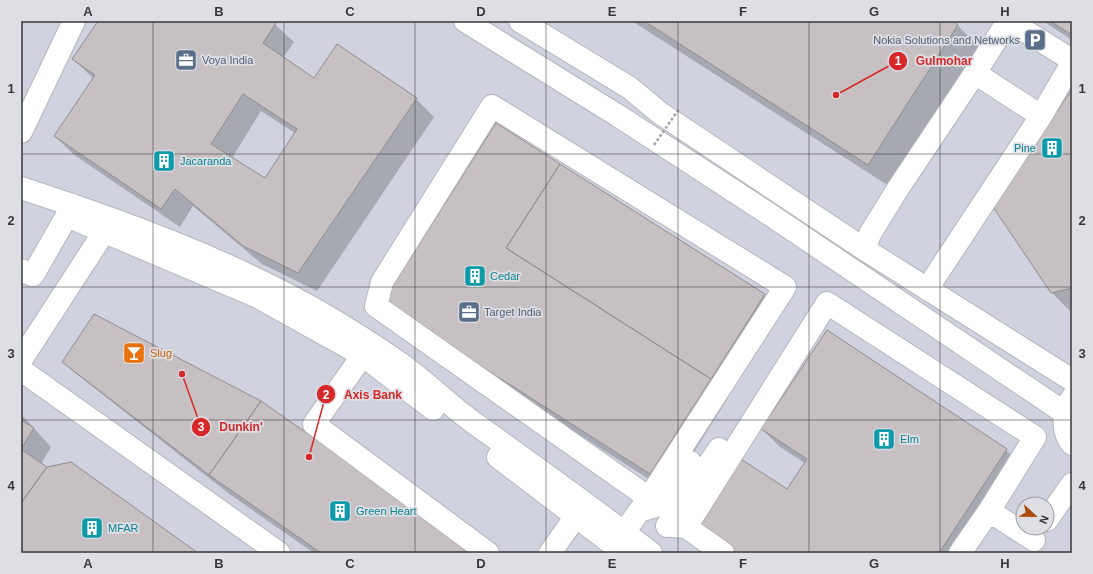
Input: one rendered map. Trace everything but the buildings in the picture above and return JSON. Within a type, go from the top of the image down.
[{"type":"street","points":[[21,132],[74,21]]},
{"type":"street","points":[[465,21],[617,115],[1068,405],[1064,427],[1072,444]]},
{"type":"street","points":[[864,249],[870,234],[897,190],[1009,21],[1072,62],[1041,116],[927,289]]},
{"type":"street","points":[[526,22],[630,88],[660,112],[864,249],[1072,380]]},
{"type":"street","points":[[975,73],[1041,116]]},
{"type":"street","points":[[624,542],[644,505],[785,287],[492,106],[390,268],[382,282],[376,306],[644,505],[664,504],[732,412],[677,526]]},
{"type":"street","points":[[390,268],[385,254],[389,242],[440,164]]},
{"type":"street","points":[[21,188],[70,210],[104,232],[256,296],[366,350],[401,364],[469,419],[544,471],[624,542]]},
{"type":"street","points":[[21,201],[70,210],[149,233],[256,278],[324,315],[576,516],[624,542],[651,553],[677,526],[828,303],[1035,437],[989,511],[960,553]]},
{"type":"street","points":[[21,270],[33,275],[70,210]]},
{"type":"street","points":[[21,360],[104,232]]},
{"type":"street","points":[[366,350],[314,424],[488,553]]},
{"type":"street","points":[[21,370],[279,553]]},
{"type":"street","points":[[1055,508],[1072,484]]},
{"type":"street","points":[[989,511],[1033,540]]},
{"type":"street","points":[[550,553],[576,516]]},
{"type":"street","points":[[677,526],[723,553]]},
{"type":"path","points":[[654,145],[680,109]]},
{"type":"shaded area","points":[[21,21],[1072,21],[1072,553],[21,553]]},
{"type":"place","name":"Nokia Solutions and Networks","points":[[1035,40]]},
{"type":"place","name":"Voya India","points":[[186,60]]},
{"type":"place","name":"Gulmohar","points":[[836,95]]},
{"type":"place","name":"Pine","points":[[1052,148]]},
{"type":"place","name":"Jacaranda","points":[[164,161]]},
{"type":"place","name":"Cedar","points":[[475,276]]},
{"type":"place","name":"Target India","points":[[469,312]]},
{"type":"place","name":"Slug","points":[[134,353]]},
{"type":"place","name":"Dunkin'","points":[[182,374]]},
{"type":"place","name":"Elm","points":[[884,439]]},
{"type":"place","name":"Axis Bank","points":[[309,457]]},
{"type":"place","name":"Green Heart","points":[[340,511]]},
{"type":"place","name":"MFAR","points":[[92,528]]}]
